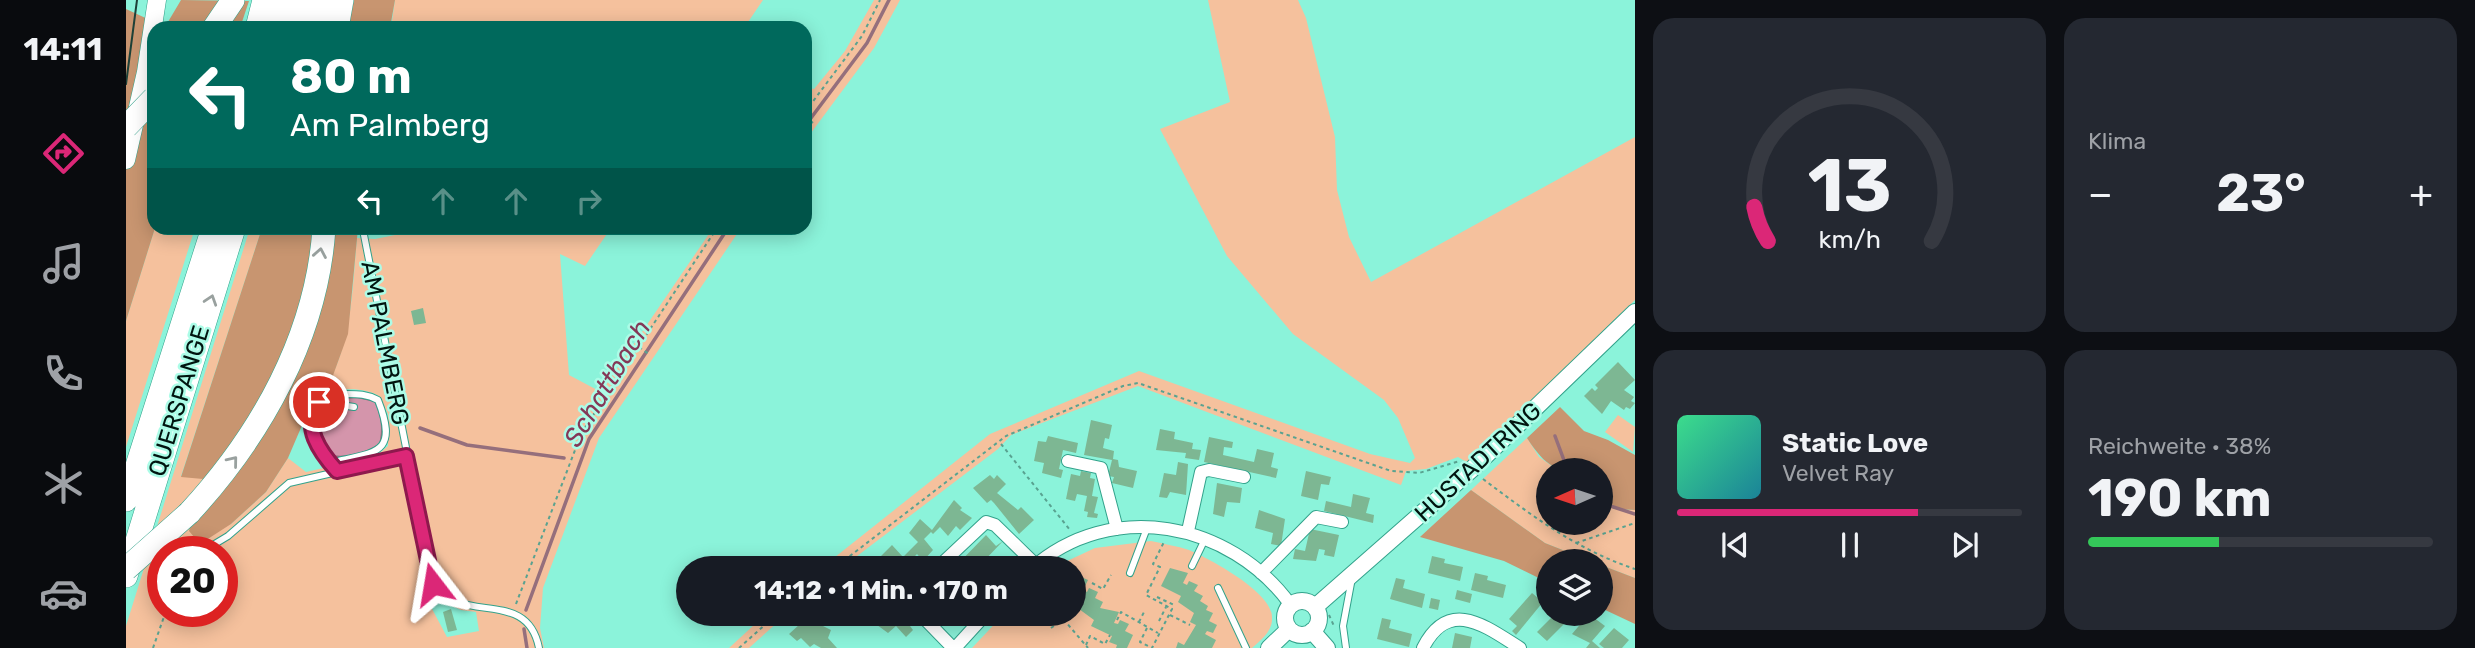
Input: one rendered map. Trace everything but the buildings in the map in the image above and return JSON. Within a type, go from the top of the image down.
[{"type":"highway","points":[[219,21],[233,0]]},
{"type":"highway","points":[[259,21],[264,0]]},
{"type":"highway","points":[[277,21],[284,0]]},
{"type":"highway","points":[[298,21],[305,0]]},
{"type":"highway","points":[[320,21],[327,0]]},
{"type":"highway","points":[[338,21],[342,0]]},
{"type":"highway","points":[[126,127],[147,105]]},
{"type":"highway","name":"QUERSPANGE","points":[[126,500],[209,235]]},
{"type":"highway","name":"QUERSPANGE","points":[[126,576],[232,235]]},
{"type":"highway","points":[[126,569],[189,513],[247,444],[271,404],[305,320],[323,235]]},
{"type":"main road","points":[[153,21],[156,0]]},
{"type":"main road","points":[[126,160],[147,65]]},
{"type":"street","name":"HUSTADTRING","points":[[1315,607],[1477,474],[1635,312]]},
{"type":"street","points":[[1068,461],[1101,468],[1118,529]]},
{"type":"street","points":[[1188,531],[1201,471],[1244,477]]},
{"type":"street","points":[[1261,573],[1316,517],[1342,522]]},
{"type":"street","points":[[950,556],[986,523],[995,525],[1024,556]]},
{"type":"street","points":[[1053,556],[1078,541],[1118,529],[1148,527],[1188,531],[1231,550],[1261,573],[1290,604]]},
{"type":"street","points":[[1301,600],[1315,607],[1319,620],[1312,631],[1298,635],[1289,629],[1284,618],[1290,604],[1301,600]]},
{"type":"street","points":[[1423,648],[1429,637],[1443,624],[1467,620],[1479,622],[1520,648]]},
{"type":"street","points":[[932,626],[954,648],[975,626]]},
{"type":"street","points":[[1269,648],[1289,629]]},
{"type":"street","points":[[1312,631],[1327,648]]},
{"type":"lane","name":"AM PALMBERG","points":[[364,235],[433,584],[440,595],[452,602],[513,612],[525,619],[536,635],[539,648]]},
{"type":"lane","points":[[329,463],[383,447],[386,438],[384,414],[379,400],[368,395],[342,394],[319,402],[313,410],[314,435],[322,457],[337,471]]},
{"type":"lane","points":[[319,402],[354,407]]},
{"type":"lane","name":"AM PALMBERG","points":[[228,536],[289,483],[406,456]]},
{"type":"lane","points":[[1130,573],[1148,527]]},
{"type":"lane","points":[[1192,566],[1206,537]]},
{"type":"lane","points":[[1346,648],[1343,626],[1352,577]]},
{"type":"lane","points":[[1219,588],[1246,648]]},
{"type":"path","points":[[812,105],[862,36],[880,0]]},
{"type":"path","points":[[513,612],[582,432],[712,235]]},
{"type":"path","points":[[638,347],[650,355]]},
{"type":"path","points":[[850,556],[1000,444],[1006,436],[1138,383],[1391,471],[1419,473],[1456,460],[1575,543],[1635,569]]},
{"type":"path","points":[[1000,444],[1078,541]]},
{"type":"path","points":[[1575,543],[1635,523]]},
{"type":"path","points":[[1171,529],[1153,564],[1160,567],[1146,595],[1172,609]]},
{"type":"path","points":[[1092,583],[1103,589],[1111,575]]},
{"type":"path","points":[[1157,597],[1174,605]]},
{"type":"path","points":[[1147,628],[1140,642],[1152,648],[1178,599]]},
{"type":"path","points":[[1158,621],[1166,606]]},
{"type":"path","points":[[1117,620],[1121,612],[1159,634]]},
{"type":"path","points":[[1138,623],[1144,612]]},
{"type":"path","points":[[1170,615],[1190,625]]},
{"type":"path","points":[[739,648],[764,626]]},
{"type":"path","points":[[1069,626],[1087,647]]},
{"type":"path","points":[[153,648],[160,627]]},
{"type":"path","points":[[1087,647],[1090,636],[1105,644],[1110,635]]},
{"type":"shaded area","points":[[181,0],[249,1],[242,21],[169,21]]},
{"type":"shaded area","points":[[354,0],[395,0],[391,21],[349,21]]},
{"type":"shaded area","points":[[395,0],[763,0],[749,21],[392,21]]},
{"type":"shaded area","points":[[874,0],[900,0],[874,48],[812,132],[812,89],[845,51]]},
{"type":"shaded area","points":[[1208,0],[1298,0],[1306,18],[1335,137],[1337,190],[1349,237],[1371,282],[1635,137],[1635,300],[1468,463],[1458,457],[1426,469],[1406,471],[1401,485],[1138,386],[1011,435],[998,449],[857,556],[836,556],[990,434],[1139,371],[1370,454],[1410,463],[1415,458],[1398,418],[1384,400],[1293,334],[1227,256],[1160,129],[1230,102]]},
{"type":"shaded area","points":[[126,9],[152,21],[147,21],[147,235],[153,235],[126,321]]},
{"type":"shaded area","points":[[153,235],[193,235],[126,447],[126,321]]},
{"type":"shaded area","points":[[248,235],[260,235],[181,476],[203,478],[189,531],[231,524],[266,492],[288,458],[306,472],[376,456],[388,446],[388,414],[379,396],[350,389],[321,396],[339,359],[345,339],[352,300],[357,238],[375,239],[395,235],[606,235],[585,266],[560,254],[569,375],[601,392],[708,235],[736,235],[599,438],[543,588],[540,628],[544,648],[126,648],[126,626],[147,559],[147,627],[238,627],[238,536],[154,536]],"holes":[[[423,592],[461,610],[476,612],[479,631],[447,637]]]},
{"type":"shaded area","points":[[260,235],[357,235],[348,334],[331,381],[309,409],[288,458],[266,492],[231,524],[212,536],[193,536],[189,531],[203,479],[181,477]]},
{"type":"shaded area","points":[[357,397],[375,401],[382,422],[380,444],[355,455],[328,455],[316,431],[316,411],[332,399]]},
{"type":"shaded area","points":[[1560,407],[1584,431],[1635,455],[1635,510],[1614,509],[1614,458],[1542,458],[1527,438]]},
{"type":"shaded area","points":[[1618,415],[1635,427],[1633,452],[1605,432]]},
{"type":"shaded area","points":[[1527,438],[1540,458],[1536,458],[1536,536],[1614,536],[1614,509],[1635,510],[1635,578],[1613,570],[1613,549],[1560,549],[1545,543],[1471,490]]},
{"type":"shaded area","points":[[1471,490],[1545,543],[1560,549],[1536,549],[1536,577],[1504,561],[1420,537]]},
{"type":"shaded area","points":[[1151,541],[1189,550],[1238,578],[1262,597],[1272,617],[1271,627],[1252,648],[972,648],[993,626],[1086,626],[1086,556],[1078,556],[1095,548]]},
{"type":"shaded area","points":[[1613,570],[1635,578],[1635,624],[1613,614]]},
{"type":"shaded area","points":[[753,626],[774,626],[749,648],[729,648]]},
{"type":"waterway","name":"Schattbach","points":[[812,117],[867,43],[889,0]]},
{"type":"waterway","name":"Schattbach","points":[[526,610],[589,439],[723,235]]},
{"type":"waterway","points":[[420,428],[467,445],[564,458]]},
{"type":"waterway","points":[[1555,436],[1563,458]]},
{"type":"waterway","points":[[1614,507],[1635,514]]},
{"type":"waterway","name":"Schattbach","points":[[524,629],[527,648]]},
{"type":"tram line","points":[[126,84],[137,0]]},
{"type":"route","points":[[319,402],[313,410],[314,435],[322,457],[337,471],[406,456],[433,584]]}]
